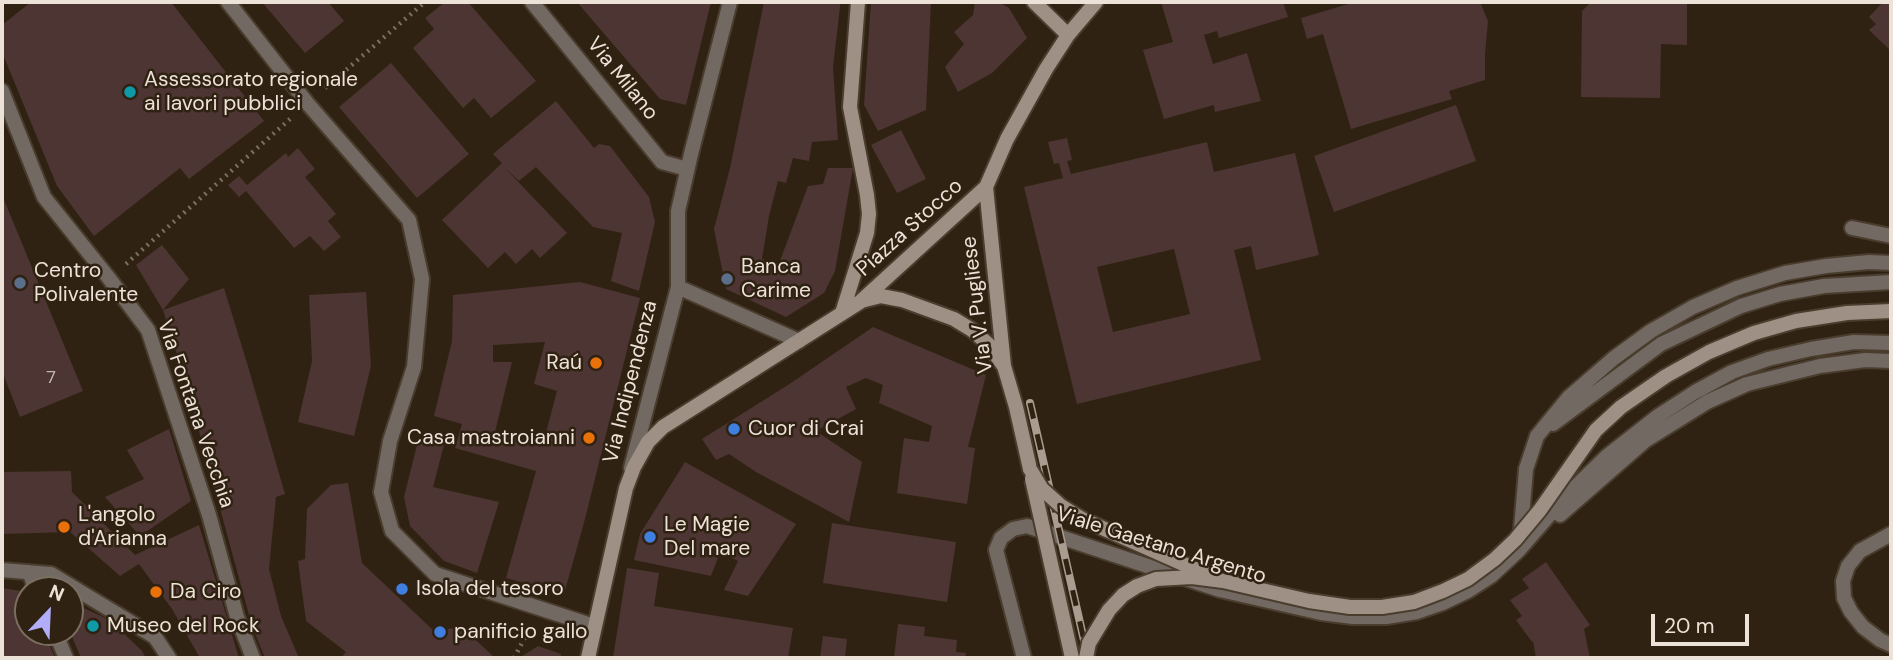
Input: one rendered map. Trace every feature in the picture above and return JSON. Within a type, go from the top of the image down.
[{"type":"street","points":[[228,2],[308,104],[409,220],[422,279],[414,367],[390,441],[382,492],[392,531],[435,574],[594,626]]},
{"type":"street","name":"Via Milano","points":[[532,2],[662,162],[687,170]]},
{"type":"street","name":"Via Indipendenza","points":[[588,658],[626,488],[678,287],[678,211],[730,2]]},
{"type":"street","points":[[842,313],[867,233],[869,214],[850,107],[858,2]]},
{"type":"street","points":[[1034,2],[1068,35]]},
{"type":"street","name":"Via V. Pugliese","points":[[1072,658],[1016,407],[1004,366],[986,187],[1007,138],[1046,69],[1068,35],[1096,2]]},
{"type":"street","name":"Via Fontana Vecchia","points":[[2,91],[44,197],[148,330],[209,515],[237,617],[253,658]]},
{"type":"street","name":"Piazza Stocco","points":[[861,301],[986,187]]},
{"type":"street","points":[[1852,228],[1891,236]]},
{"type":"street","points":[[1519,550],[1526,469],[1536,436],[1569,397],[1614,358],[1651,331],[1693,307],[1737,288],[1785,273],[1826,266],[1891,263]]},
{"type":"street","points":[[1536,436],[1661,344],[1741,306],[1780,294],[1824,286],[1891,282]]},
{"type":"street","name":"Via Indipendenza","points":[[678,287],[799,341]]},
{"type":"street","name":"Piazza Stocco","points":[[861,301],[881,296],[902,300],[954,319],[988,344],[1004,366]]},
{"type":"street","name":"Via Indipendenza","points":[[626,488],[648,442],[663,427],[861,301]]},
{"type":"street","points":[[1086,658],[1089,643],[1109,610],[1123,595],[1156,579],[1192,577],[1223,581],[1309,601],[1350,607],[1393,606],[1414,602],[1443,591],[1468,579],[1515,540],[1597,430],[1621,407],[1666,376],[1709,352],[1754,333],[1796,321],[1847,313],[1891,311]]},
{"type":"street","name":"Viale Gaetano Argento","points":[[1024,658],[996,550],[1001,538],[1013,528],[1027,526],[1220,590],[1321,613],[1386,617],[1417,612],[1468,591],[1491,576],[1519,550],[1565,497],[1606,456],[1658,416],[1695,392],[1732,372],[1768,359],[1854,342],[1891,343]]},
{"type":"street","points":[[1519,550],[1646,440],[1707,402],[1747,384],[1820,366],[1865,360],[1891,361]]},
{"type":"street","points":[[1030,470],[1042,489],[1060,506],[1082,519],[1223,581]]},
{"type":"street","points":[[1891,534],[1860,551],[1847,566],[1843,582],[1844,598],[1863,627],[1891,645]]},
{"type":"street","points":[[2,570],[51,574],[155,637],[169,658]]},
{"type":"street","points":[[29,572],[31,576]]},
{"type":"path","points":[[108,277],[425,2]]},
{"type":"path","points":[[514,658],[540,609]]},
{"type":"building","name":"Assessorato regionale ai lavori pubblici","points":[[31,2],[171,2],[264,121],[189,179],[180,168],[94,236],[57,186],[2,52],[2,25]]},
{"type":"building","points":[[262,2],[328,2],[344,21],[305,53]]},
{"type":"building","points":[[445,2],[468,2],[536,81],[491,118],[474,98],[463,108],[413,48],[434,29],[425,18]]},
{"type":"building","points":[[577,2],[711,2],[686,105],[660,99]]},
{"type":"building","points":[[764,2],[840,2],[840,7],[833,67],[838,140],[812,142],[809,161],[793,158],[786,183],[778,181],[762,259],[778,266],[808,186],[823,184],[828,168],[853,168],[835,271],[824,293],[786,317],[726,289],[714,229],[730,168]]},
{"type":"building","points":[[871,2],[931,2],[926,110],[878,131],[864,105]]},
{"type":"building","points":[[975,2],[999,2],[1009,8],[1027,38],[992,73],[958,92],[945,67],[964,44],[954,32],[973,15]]},
{"type":"building","points":[[1161,2],[1283,2],[1288,17],[1219,38],[1217,31],[1204,35],[1213,64],[1247,53],[1261,101],[1215,112],[1214,105],[1164,119],[1143,50],[1173,42]]},
{"type":"building","points":[[1355,2],[1480,2],[1488,21],[1485,80],[1449,91],[1452,99],[1351,129],[1323,34],[1307,39],[1301,18]]},
{"type":"building","points":[[1591,2],[1687,2],[1687,45],[1661,44],[1660,98],[1581,97],[1582,11]]},
{"type":"building","points":[[1883,2],[1891,2],[1891,51],[1869,30],[1876,24],[1869,17]]},
{"type":"building","points":[[391,63],[469,154],[417,198],[339,107]]},
{"type":"building","points":[[556,101],[594,148],[599,144],[610,146],[649,197],[655,222],[639,291],[611,281],[622,233],[593,227],[536,167],[519,181],[505,168],[567,233],[540,258],[532,249],[516,264],[505,252],[488,268],[442,220],[502,163],[493,154]]},
{"type":"building","points":[[1456,105],[1476,161],[1334,212],[1314,156]]},
{"type":"building","points":[[901,130],[926,179],[897,193],[871,145]]},
{"type":"building","points":[[1067,138],[1072,160],[1067,161],[1071,174],[1207,142],[1214,172],[1295,153],[1319,255],[1256,270],[1251,246],[1234,250],[1261,360],[1077,404],[1024,187],[1063,178],[1059,163],[1054,164],[1048,142]],"holes":[[[1174,249],[1190,314],[1113,332],[1097,267]]]},
{"type":"building","points":[[298,148],[315,169],[305,177],[336,214],[328,221],[341,237],[324,251],[310,236],[294,248],[246,191],[239,197],[228,185],[239,176],[247,185],[286,153],[288,157]]},
{"type":"building","name":"Centro Polivalente","points":[[2,195],[83,391],[20,417],[2,371]]},
{"type":"building","points":[[162,245],[189,279],[163,310],[136,265]]},
{"type":"building","points":[[580,282],[640,298],[564,594],[506,578],[536,471],[455,448],[462,424],[434,416],[452,341],[453,295]],"holes":[[[545,342],[534,384],[557,391],[543,444],[495,432],[512,362],[493,362],[493,345]]]},
{"type":"building","points":[[224,288],[285,494],[276,497],[269,569],[281,616],[299,658],[265,658],[252,626],[185,380],[163,310]]},
{"type":"building","points":[[366,292],[371,366],[354,436],[298,422],[312,361],[309,295]]},
{"type":"building","points":[[873,327],[986,375],[968,447],[975,448],[967,504],[897,493],[904,438],[929,442],[932,426],[879,403],[883,385],[866,378],[846,387],[856,409],[816,431],[862,462],[849,522],[756,472],[729,454],[716,460],[702,439]]},
{"type":"building","points":[[169,429],[191,501],[140,536],[105,497],[144,479],[127,450]]},
{"type":"building","points":[[419,437],[445,441],[433,487],[499,502],[477,573],[444,561],[410,526],[404,497]]},
{"type":"building","points":[[685,462],[796,524],[748,596],[724,590],[738,561],[720,552],[711,576],[634,560],[640,534]]},
{"type":"building","points":[[71,471],[72,492],[135,555],[199,525],[239,658],[200,658],[172,609],[139,564],[120,576],[70,532],[2,534],[2,472]]},
{"type":"building","points":[[348,483],[362,563],[434,631],[462,627],[495,658],[341,658],[346,652],[306,621],[298,561],[305,559],[307,509],[331,485]]},
{"type":"building","points":[[832,523],[956,542],[947,602],[823,583]]},
{"type":"building","points":[[1546,562],[1590,625],[1584,629],[1590,658],[1536,658],[1533,641],[1516,620],[1522,616],[1510,600],[1529,588],[1522,579]]},
{"type":"building","points":[[627,568],[659,573],[654,606],[793,628],[788,658],[613,658]]},
{"type":"building","points":[[2,588],[14,590],[14,646],[50,646],[55,658],[2,658]]},
{"type":"building","name":"Museo del Rock","points":[[84,608],[110,620],[146,658],[81,658],[76,646],[84,646]]},
{"type":"building","points":[[898,624],[925,627],[924,636],[957,640],[956,652],[966,653],[965,658],[894,658]]},
{"type":"building","points":[[823,636],[847,639],[845,658],[820,658]]},
{"type":"building","points":[[538,646],[561,654],[560,658],[519,658]]},
{"type":"railway","points":[[1030,403],[1088,658]]},
{"type":"place","name":"Assessorato regionale ai lavori pubblici","points":[[130,92]]},
{"type":"place","name":"Banca Carime","points":[[727,279]]},
{"type":"place","name":"Centro Polivalente","points":[[20,283]]},
{"type":"place","name":"Raú","points":[[596,363]]},
{"type":"place","name":"Cuor di Crai","points":[[734,429]]},
{"type":"place","name":"Casa mastroianni","points":[[589,438]]},
{"type":"place","name":"L'angolo d'Arianna","points":[[64,527]]},
{"type":"place","name":"Le Magie Del mare","points":[[650,537]]},
{"type":"place","name":"Isola del tesoro","points":[[402,589]]},
{"type":"place","name":"Da Ciro","points":[[156,592]]},
{"type":"place","name":"Museo del Rock","points":[[93,626]]},
{"type":"place","name":"panificio gallo","points":[[440,632]]}]
